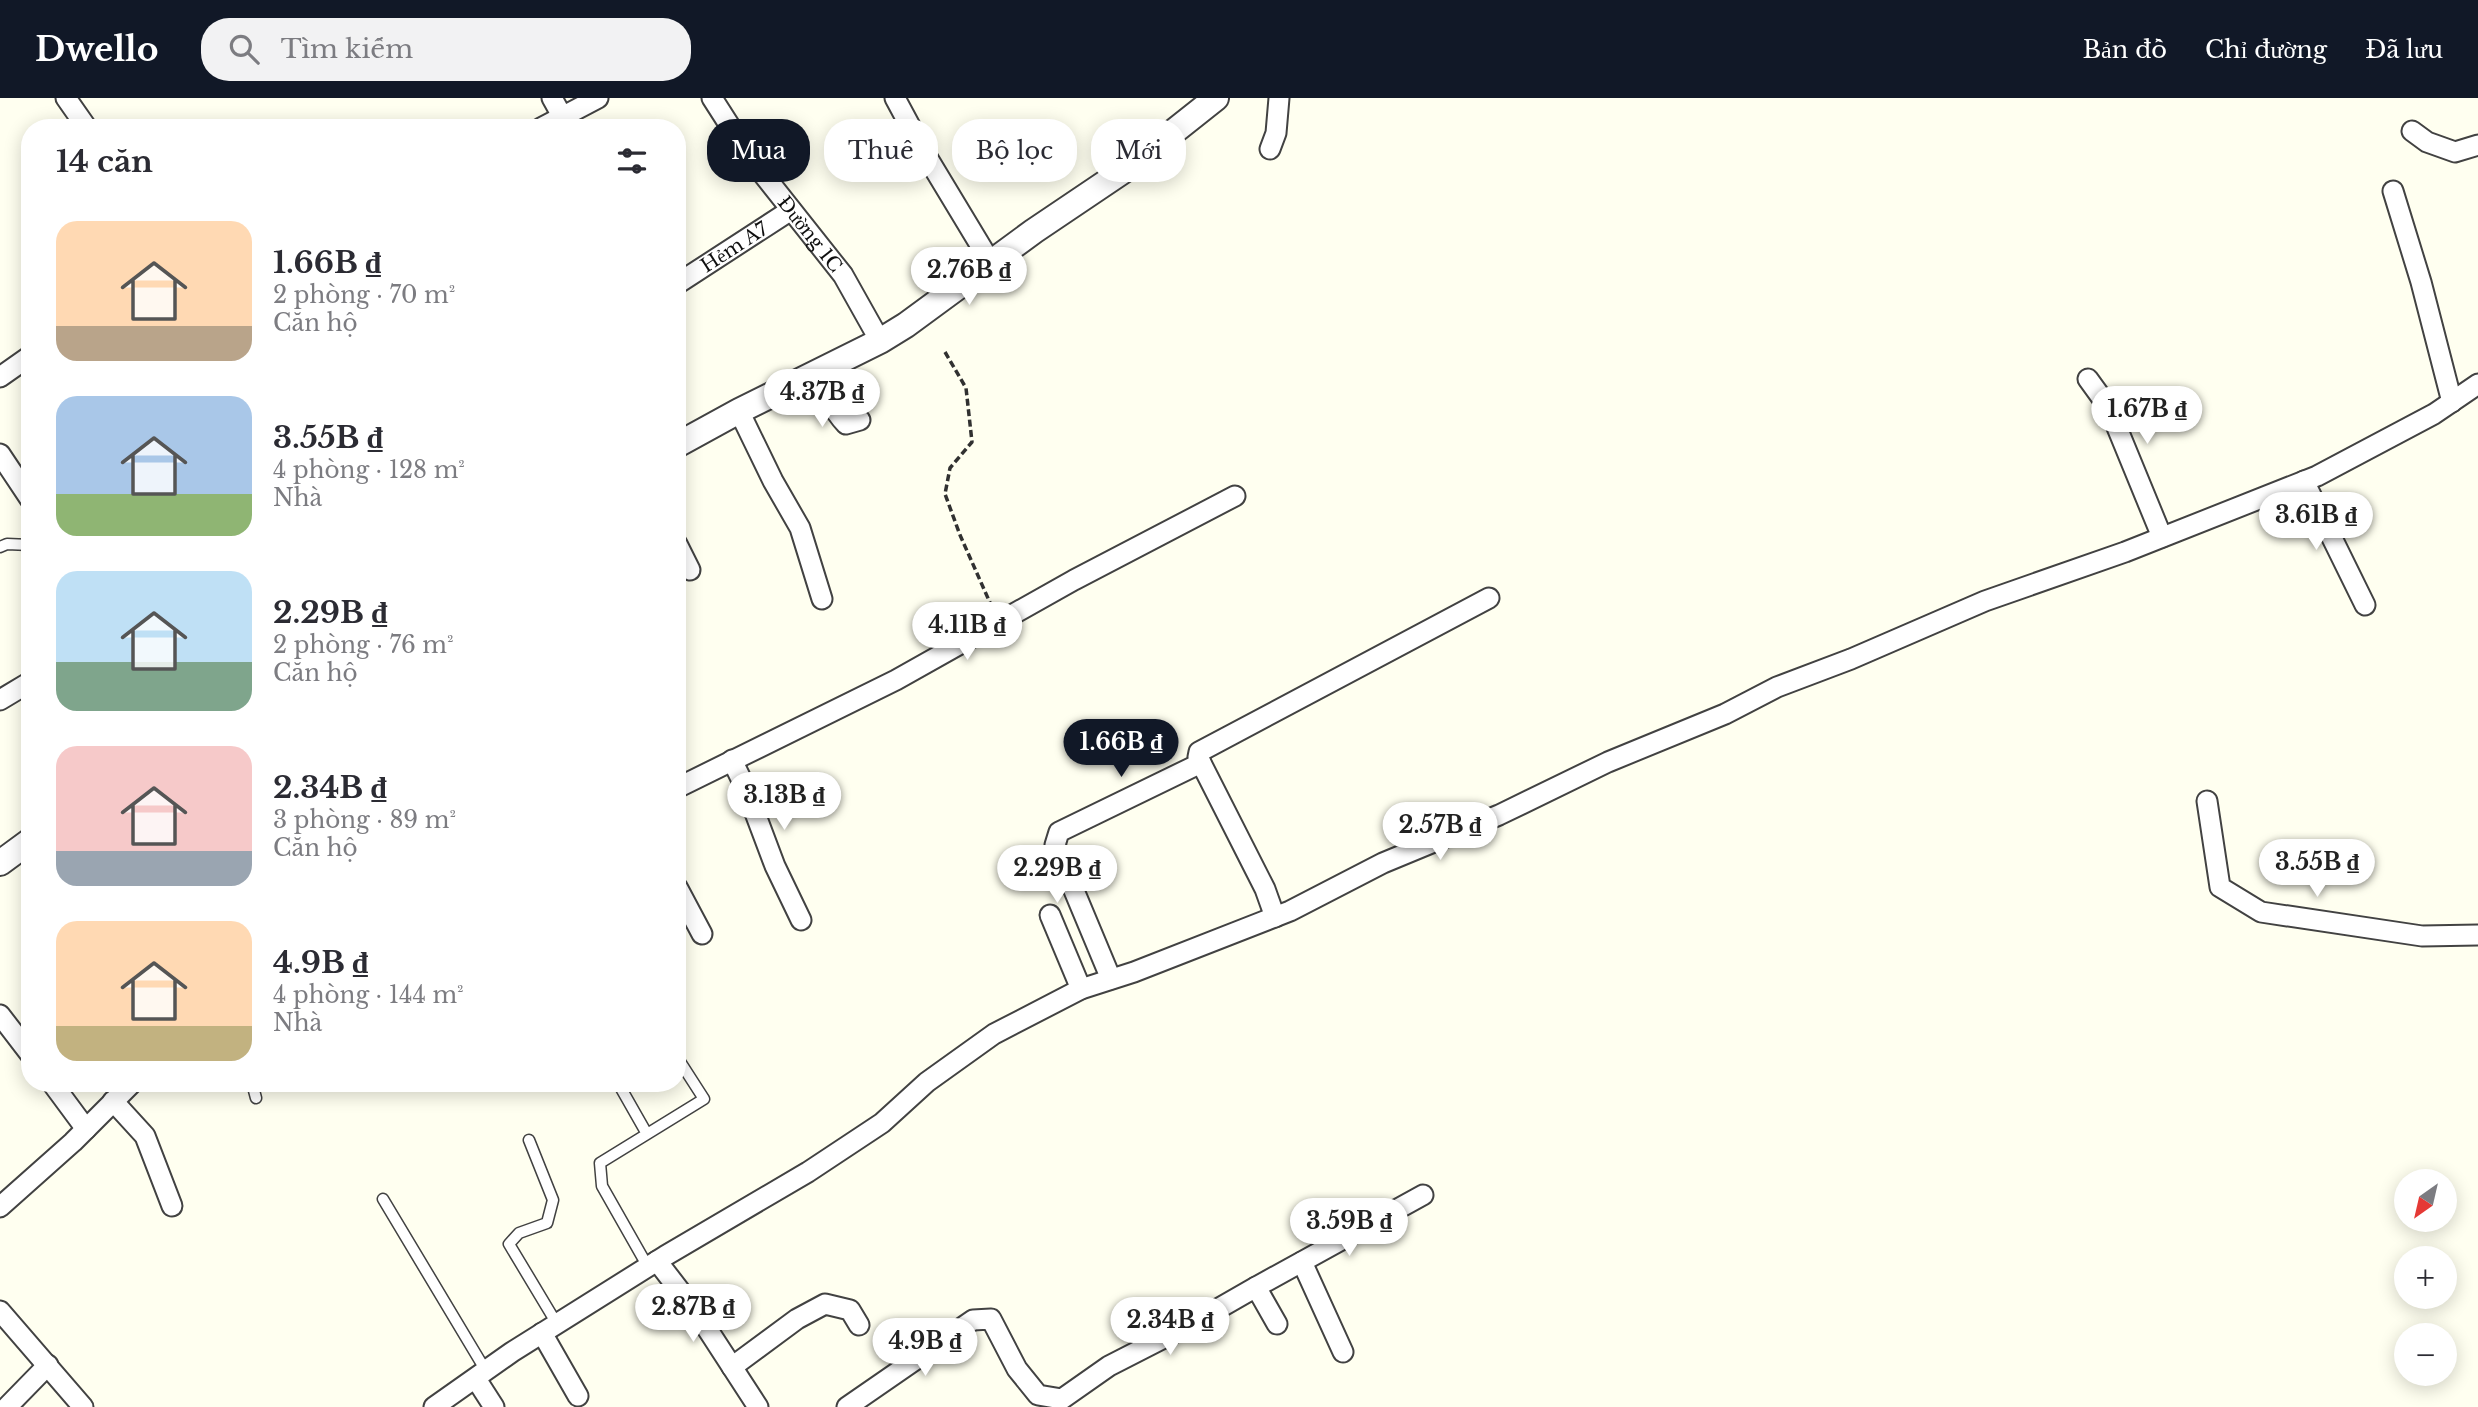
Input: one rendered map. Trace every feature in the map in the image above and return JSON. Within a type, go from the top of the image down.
[{"type":"street","points":[[66,98],[81,119]]},
{"type":"street","points":[[552,98],[562,116]]},
{"type":"street","points":[[557,119],[598,98]]},
{"type":"street","name":"Đường 1C","points":[[712,98],[751,159],[843,275],[880,341]]},
{"type":"street","points":[[895,98],[991,263]]},
{"type":"street","points":[[686,440],[880,341],[906,325],[1129,167],[1216,98]]},
{"type":"street","points":[[1270,149],[1276,133],[1279,98]]},
{"type":"street","points":[[2412,131],[2427,142],[2455,152],[2478,145]]},
{"type":"street","points":[[2393,191],[2421,282],[2452,402]]},
{"type":"street","name":"Hẻm A7","points":[[686,278],[791,210]]},
{"type":"street","points":[[0,377],[21,362]]},
{"type":"street","points":[[814,375],[827,395],[834,413],[846,424],[860,419]]},
{"type":"street","points":[[2088,379],[2109,408],[2162,537]]},
{"type":"street","points":[[434,1407],[549,1328],[808,1172],[882,1123],[927,1082],[994,1034],[1081,989],[1275,917],[1383,863],[1499,815],[1608,762],[1725,714],[1777,687],[1851,659],[1985,601],[2162,537],[2304,481],[2422,421],[2478,384]]},
{"type":"street","points":[[739,411],[773,481],[800,528],[822,599]]},
{"type":"street","points":[[0,454],[21,486]]},
{"type":"street","points":[[2304,481],[2365,605]]},
{"type":"street","points":[[686,783],[896,680],[1000,621],[1235,496]]},
{"type":"street","points":[[686,562],[690,570]]},
{"type":"street","points":[[1275,917],[1265,889],[1198,757],[1199,752],[1489,598]]},
{"type":"street","points":[[0,700],[21,687]]},
{"type":"street","points":[[732,760],[775,866],[801,920]]},
{"type":"street","points":[[1111,979],[1055,845],[1055,838],[1059,832],[1201,763]]},
{"type":"street","points":[[2207,801],[2220,887],[2261,912],[2422,936],[2478,935]]},
{"type":"street","points":[[0,863],[21,848]]},
{"type":"street","points":[[686,904],[702,933]]},
{"type":"street","points":[[1050,915],[1081,989]]},
{"type":"street","points":[[0,1015],[21,1043]]},
{"type":"street","points":[[59,1092],[86,1129]]},
{"type":"street","points":[[0,1207],[122,1092]]},
{"type":"street","points":[[113,1101],[145,1136],[172,1206]]},
{"type":"street","points":[[847,1407],[973,1320],[991,1319],[1017,1369],[1038,1395],[1062,1399],[1109,1366],[1195,1322],[1423,1195]]},
{"type":"street","points":[[1302,1262],[1343,1352]]},
{"type":"street","points":[[652,1264],[697,1313],[758,1407]]},
{"type":"street","points":[[1256,1287],[1277,1324]]},
{"type":"street","points":[[732,1367],[797,1319],[825,1304],[850,1310],[859,1325]]},
{"type":"street","points":[[0,1311],[83,1407]]},
{"type":"street","points":[[549,1328],[578,1396]]},
{"type":"street","points":[[7,1407],[48,1365]]},
{"type":"street","points":[[481,1376],[494,1407]]},
{"type":"lane","points":[[0,547],[7,544],[21,545]]},
{"type":"lane","points":[[652,1264],[602,1186],[600,1163],[704,1099],[686,1071]]},
{"type":"lane","points":[[254,1092],[256,1098]]},
{"type":"lane","points":[[623,1092],[647,1134]]},
{"type":"lane","points":[[529,1140],[553,1200],[547,1223],[519,1233],[509,1244],[549,1328]]},
{"type":"lane","points":[[383,1199],[481,1376]]},
{"type":"path","points":[[945,352],[965,388],[972,442],[950,468],[945,494],[980,583],[1000,621]]}]
